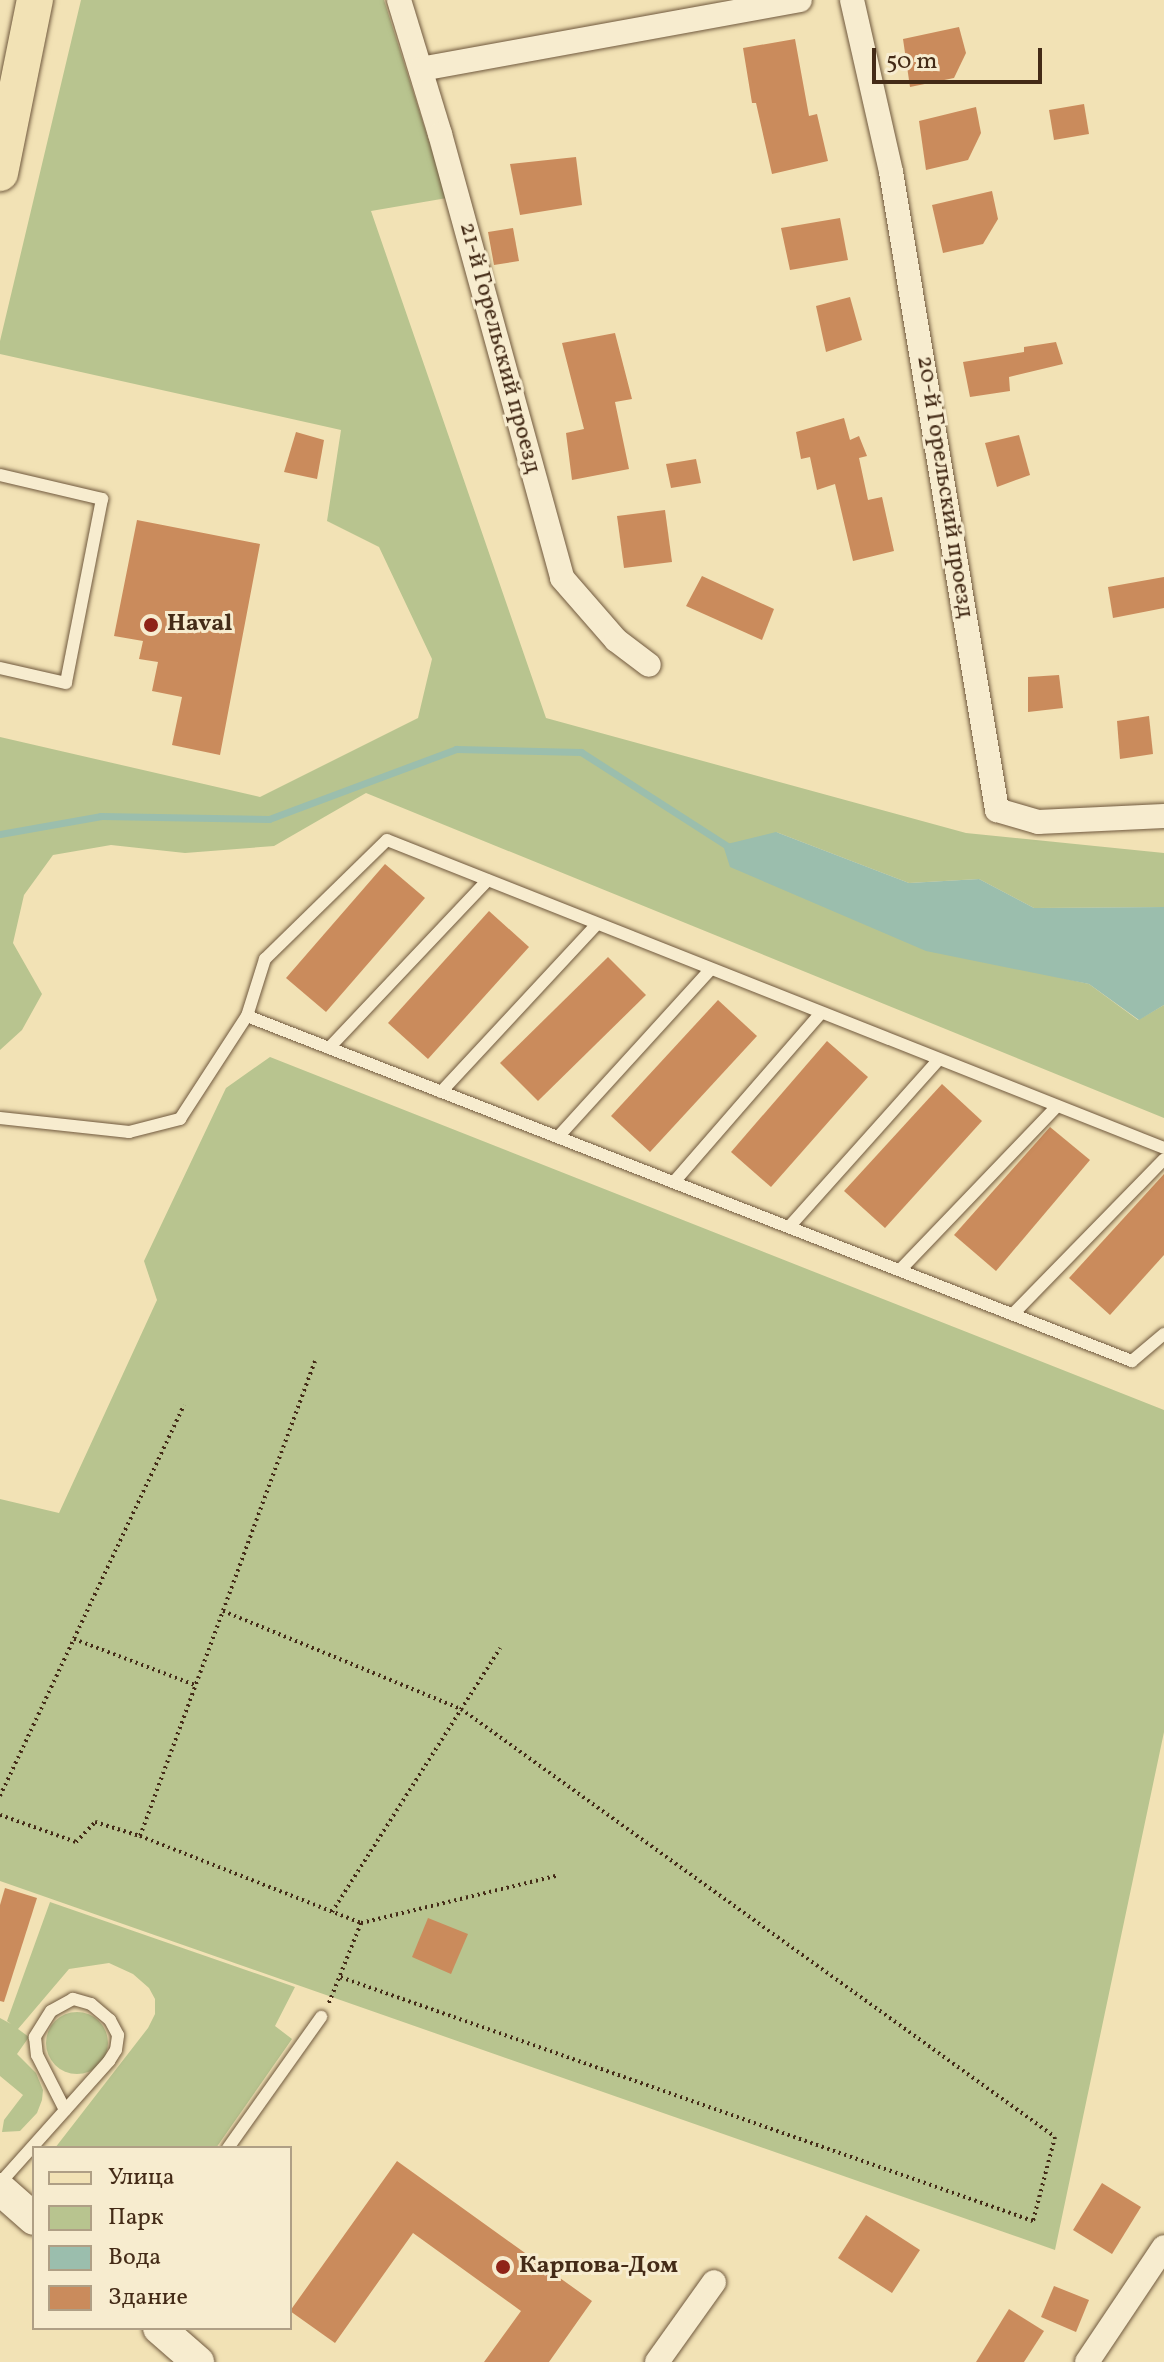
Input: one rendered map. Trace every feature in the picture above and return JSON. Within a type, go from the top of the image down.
[{"type":"main road","points":[[0,173],[35,0]]},
{"type":"main road","points":[[0,2186],[32,2217]]},
{"type":"main road","points":[[161,2330],[198,2362]]},
{"type":"street","name":"21-й Горельский проезд","points":[[399,0],[421,69],[562,578],[616,640],[649,665]]},
{"type":"street","points":[[421,69],[800,0]]},
{"type":"street","name":"20-й Горельский проезд","points":[[852,0],[891,172],[997,810],[1038,822],[1164,816]]},
{"type":"street","points":[[1087,2362],[1164,2247]]},
{"type":"street","points":[[657,2362],[714,2282]]},
{"type":"lane","points":[[0,475],[102,499],[66,683],[0,668]]},
{"type":"lane","points":[[0,1118],[129,1132],[180,1119],[247,1016],[265,959],[387,840],[1164,1148]]},
{"type":"lane","points":[[329,1048],[488,880]]},
{"type":"lane","points":[[441,1092],[597,924]]},
{"type":"lane","points":[[558,1137],[711,969]]},
{"type":"lane","points":[[674,1182],[821,1013]]},
{"type":"lane","points":[[247,1016],[1132,1361],[1164,1334]]},
{"type":"lane","points":[[789,1227],[939,1059]]},
{"type":"lane","points":[[900,1270],[1057,1106]]},
{"type":"lane","points":[[1013,1314],[1164,1159]]},
{"type":"lane","points":[[34,2146],[109,2061],[118,2040],[115,2028],[104,2013],[91,2004],[73,1999],[51,2011],[35,2037],[37,2055],[65,2110]]},
{"type":"lane","points":[[229,2146],[321,2017]]},
{"type":"lane","points":[[0,2186],[32,2149]]},
{"type":"path","points":[[140,1836],[315,1361]]},
{"type":"path","points":[[0,1796],[184,1405]]},
{"type":"path","points":[[223,1611],[461,1709],[1055,2137],[1033,2221],[340,1977]]},
{"type":"path","points":[[74,1639],[196,1686]]},
{"type":"path","points":[[332,1912],[500,1648]]},
{"type":"path","points":[[0,1815],[76,1842],[95,1822],[140,1836],[361,1923],[556,1876]]},
{"type":"path","points":[[321,2017],[361,1923]]},
{"type":"green space","points":[[81,0],[384,0],[447,198],[371,211],[546,718],[966,833],[1164,853],[1164,907],[1034,908],[979,879],[909,883],[776,832],[1010,966],[1089,984],[1138,1020],[1164,1005],[1164,1118],[366,793],[274,846],[185,853],[111,845],[53,855],[24,895],[13,943],[42,994],[22,1030],[0,1050],[0,737],[260,797],[418,718],[432,659],[379,547],[327,521],[341,430],[0,354],[0,341]]},
{"type":"green space","points":[[270,1057],[1164,1410],[1164,1732],[1055,2250],[0,1881],[0,1499],[59,1513],[157,1300],[144,1261],[226,1088]]},
{"type":"green space","points":[[50,1902],[295,1987],[275,2026],[292,2039],[217,2146],[57,2146],[148,2028],[155,2014],[155,1999],[149,1988],[133,1974],[109,1963],[69,1969],[18,2029],[29,2037],[17,2054],[36,2073],[43,2090],[42,2100],[37,2113],[20,2131],[2,2132],[4,2120],[23,2095],[0,2076],[0,2018],[11,2024],[7,2021]]},
{"type":"green space","points":[[71,2012],[83,2012],[99,2021],[106,2031],[106,2055],[99,2065],[83,2074],[71,2074],[51,2060],[46,2049],[46,2037],[60,2017]]},
{"type":"water","points":[[776,832],[909,883],[979,879],[1034,908],[1164,907],[1164,1005],[1139,1020],[1089,984],[926,951],[730,867],[723,845]]},
{"type":"building","points":[[959,27],[966,53],[954,78],[910,87],[903,39]]},
{"type":"building","points":[[795,39],[809,116],[817,114],[828,161],[772,174],[756,103],[752,103],[743,48]]},
{"type":"building","points":[[1084,104],[1089,134],[1054,140],[1049,110]]},
{"type":"building","points":[[976,107],[981,133],[968,160],[926,170],[919,121]]},
{"type":"building","points":[[576,157],[582,205],[520,215],[510,164]]},
{"type":"building","points":[[992,191],[998,219],[983,244],[943,253],[932,205]]},
{"type":"building","points":[[840,218],[848,260],[790,270],[781,228]]},
{"type":"building","points":[[513,228],[519,261],[494,265],[488,232]]},
{"type":"building","points":[[850,297],[862,340],[826,352],[816,306]]},
{"type":"building","points":[[615,333],[632,399],[615,402],[629,469],[572,480],[566,433],[584,429],[562,343]]},
{"type":"building","points":[[1056,342],[1063,364],[1009,377],[1010,391],[970,397],[963,362],[1024,352],[1024,347]]},
{"type":"building","points":[[844,418],[850,440],[859,436],[867,456],[859,458],[868,500],[882,497],[894,551],[853,561],[835,484],[817,490],[810,457],[801,459],[796,432]]},
{"type":"building","points":[[296,432],[324,440],[317,479],[284,472]]},
{"type":"building","points":[[1019,435],[1030,475],[997,487],[985,443]]},
{"type":"building","points":[[696,459],[701,483],[671,488],[666,464]]},
{"type":"building","points":[[665,510],[672,562],[624,568],[617,516]]},
{"type":"building","points":[[137,520],[260,544],[220,755],[172,745],[182,697],[152,691],[158,662],[139,659],[143,641],[114,636]]},
{"type":"building","points":[[702,576],[774,609],[762,640],[686,606]]},
{"type":"building","points":[[1164,577],[1164,608],[1113,618],[1108,587]]},
{"type":"building","points":[[1059,675],[1063,708],[1028,712],[1028,677]]},
{"type":"building","points":[[1149,716],[1153,754],[1120,759],[1117,721]]},
{"type":"building","points":[[385,864],[425,898],[326,1012],[286,978]]},
{"type":"building","points":[[489,911],[529,947],[428,1059],[388,1023]]},
{"type":"building","points":[[608,957],[646,995],[538,1101],[500,1063]]},
{"type":"building","points":[[718,1000],[757,1036],[650,1152],[611,1116]]},
{"type":"building","points":[[827,1041],[868,1077],[771,1187],[731,1152]]},
{"type":"building","points":[[942,1084],[982,1121],[885,1228],[844,1191]]},
{"type":"building","points":[[1050,1127],[1090,1160],[996,1271],[954,1235]]},
{"type":"building","points":[[1164,1174],[1164,1255],[1110,1315],[1069,1278]]},
{"type":"building","points":[[5,1888],[37,1898],[4,2002],[0,2001],[0,1905]]},
{"type":"building","points":[[428,1918],[468,1934],[451,1974],[412,1957]]},
{"type":"building","name":"Карпова-Дом","points":[[397,2161],[592,2301],[549,2362],[484,2362],[521,2311],[413,2233],[335,2343],[292,2312],[292,2308]]},
{"type":"building","points":[[1102,2183],[1141,2207],[1112,2254],[1073,2230]]},
{"type":"building","points":[[866,2215],[920,2250],[892,2293],[838,2258]]},
{"type":"building","points":[[1054,2286],[1089,2300],[1076,2332],[1041,2317]]},
{"type":"building","points":[[1009,2309],[1044,2331],[1024,2362],[976,2362]]},
{"type":"waterway","points":[[0,834],[101,816],[269,819],[456,749],[581,752],[729,847]]},
{"type":"place","name":"Haval","points":[[151,625]]},
{"type":"place","name":"Карпова-Дом","points":[[503,2267]]}]
